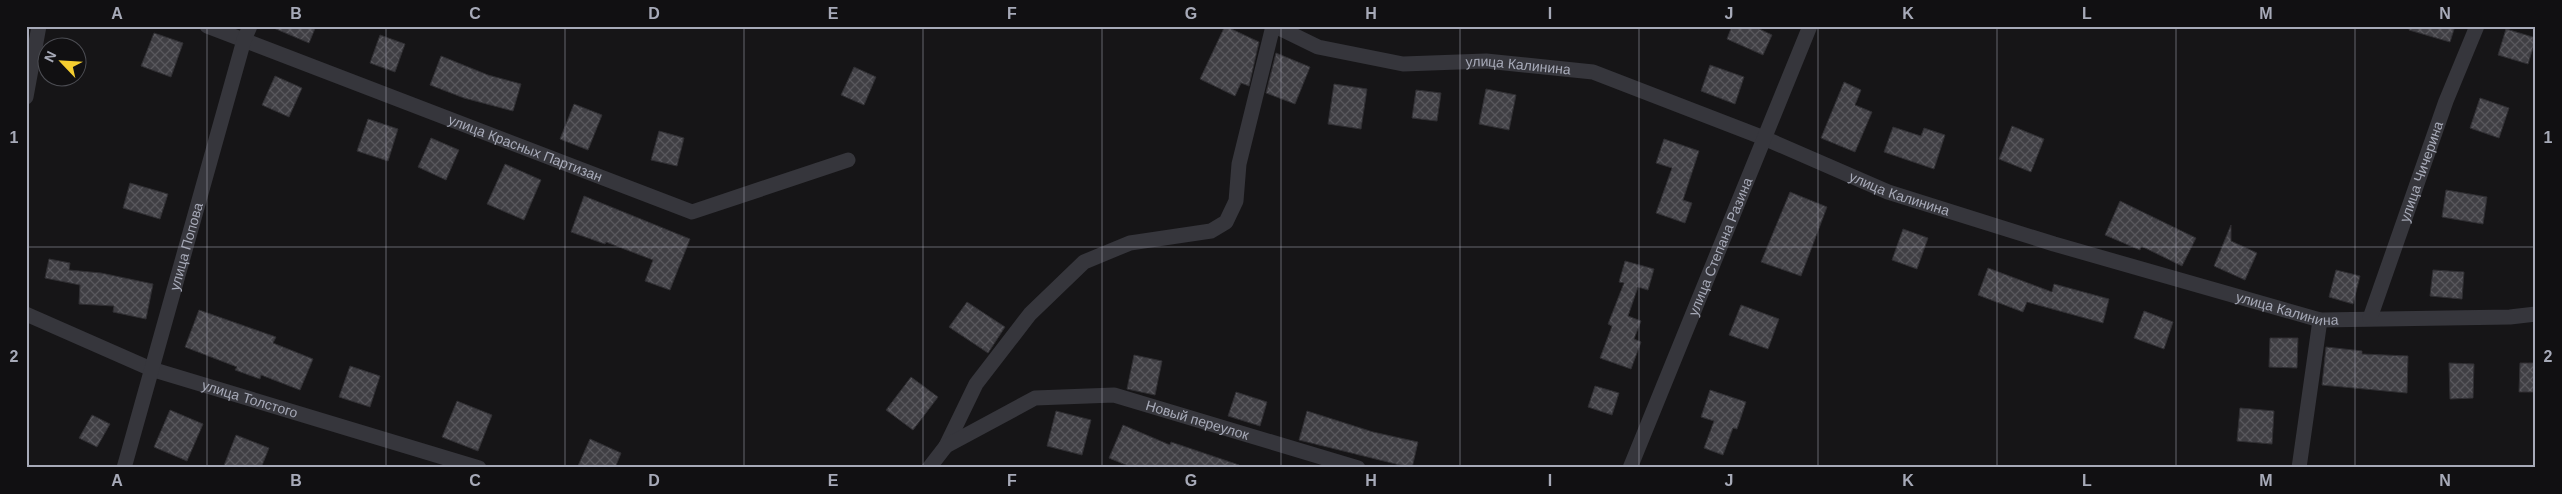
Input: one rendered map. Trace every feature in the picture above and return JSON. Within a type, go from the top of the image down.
[{"type":"street","points":[[26,98],[39,26]]},
{"type":"street","name":"улица Красных Партизан","points":[[207,26],[247,33],[692,212],[848,160]]},
{"type":"street","points":[[929,468],[946,446],[976,384],[1030,314],[1084,262],[1130,243],[1211,231],[1226,222],[1236,201],[1239,164],[1274,26]]},
{"type":"street","name":"улица Калинина","points":[[1274,26],[1318,48],[1403,64],[1486,61],[1593,72],[1764,138],[1888,192],[2054,244],[2320,320],[2510,317],[2536,314]]},
{"type":"street","name":"улица Степана Разина","points":[[1630,468],[1810,26]]},
{"type":"street","name":"улица Чичерина","points":[[2370,318],[2446,101],[2477,26]]},
{"type":"street","name":"улица Попова","points":[[124,468],[247,33]]},
{"type":"street","name":"улица Толстого","points":[[26,314],[151,369],[479,468]]},
{"type":"street","points":[[2299,468],[2320,320]]},
{"type":"street","name":"Новый переулок","points":[[946,446],[1035,398],[1114,395],[1358,468]]},
{"type":"building","points":[[269,26],[316,26],[309,43]]},
{"type":"building","points":[[1225,26],[1259,42],[1249,86],[1241,83],[1235,96],[1200,79]]},
{"type":"building","points":[[1732,26],[1753,26],[1772,35],[1763,55],[1727,39]]},
{"type":"building","points":[[2410,26],[2455,26],[2450,42],[2409,30]]},
{"type":"building","points":[[2506,29],[2536,38],[2528,64],[2498,55]]},
{"type":"building","points":[[154,33],[183,43],[171,77],[141,66]]},
{"type":"building","points":[[380,35],[405,44],[395,72],[370,63]]},
{"type":"building","points":[[1276,53],[1310,67],[1295,104],[1266,93]]},
{"type":"building","points":[[441,56],[488,75],[521,84],[513,111],[464,98],[430,85]]},
{"type":"building","points":[[1710,65],[1744,77],[1735,104],[1701,91]]},
{"type":"building","points":[[854,67],[876,77],[864,105],[841,95]]},
{"type":"building","points":[[275,76],[302,88],[289,117],[262,105]]},
{"type":"building","points":[[1844,82],[1861,90],[1855,105],[1872,112],[1855,152],[1821,138]]},
{"type":"building","points":[[1334,84],[1367,89],[1361,129],[1328,124]]},
{"type":"building","points":[[1486,89],[1516,95],[1509,130],[1479,124]]},
{"type":"building","points":[[1416,90],[1441,93],[1437,121],[1412,118]]},
{"type":"building","points":[[2480,98],[2509,108],[2499,138],[2470,128]]},
{"type":"building","points":[[574,104],[602,115],[588,150],[560,139]]},
{"type":"building","points":[[368,119],[398,129],[388,161],[357,151]]},
{"type":"building","points":[[2012,126],[2044,139],[2031,172],[1999,159]]},
{"type":"building","points":[[1893,127],[1921,136],[1924,128],[1945,135],[1934,169],[1884,152]]},
{"type":"building","points":[[659,131],[684,138],[677,166],[651,160]]},
{"type":"building","points":[[431,138],[459,150],[446,180],[418,167]]},
{"type":"building","points":[[1664,139],[1699,151],[1683,200],[1692,203],[1685,223],[1656,213],[1672,168],[1656,163]]},
{"type":"building","points":[[505,164],[541,180],[524,220],[487,204]]},
{"type":"building","points":[[130,183],[168,194],[160,219],[123,208]]},
{"type":"building","points":[[2446,190],[2487,197],[2483,224],[2442,217]]},
{"type":"building","points":[[1790,192],[1827,207],[1801,276],[1761,262]]},
{"type":"building","points":[[584,196],[690,239],[670,290],[645,281],[653,260],[606,242],[605,244],[571,232]]},
{"type":"building","points":[[2120,201],[2196,238],[2182,266],[2141,246],[2140,250],[2105,235]]},
{"type":"building","points":[[2231,225],[2231,241],[2257,253],[2245,280],[2214,266]]},
{"type":"building","points":[[1903,229],[1928,238],[1917,269],[1892,260]]},
{"type":"building","points":[[49,259],[70,263],[69,270],[101,273],[153,284],[146,319],[113,312],[114,306],[79,304],[80,285],[45,278]]},
{"type":"building","points":[[1625,261],[1654,269],[1648,290],[1638,287],[1628,316],[1641,321],[1634,339],[1641,342],[1631,369],[1600,358],[1612,326],[1608,324],[1624,283],[1619,282]]},
{"type":"building","points":[[1988,268],[2052,292],[2054,284],[2109,299],[2103,323],[2027,302],[2023,312],[1978,295]]},
{"type":"building","points":[[2336,270],[2360,276],[2353,304],[2329,297]]},
{"type":"building","points":[[2433,270],[2464,272],[2462,299],[2430,296]]},
{"type":"building","points":[[967,302],[1005,327],[988,353],[949,327]]},
{"type":"building","points":[[1741,305],[1779,319],[1768,349],[1729,335]]},
{"type":"building","points":[[199,310],[276,337],[273,343],[313,359],[300,390],[261,375],[260,379],[235,370],[237,367],[185,347]]},
{"type":"building","points":[[2144,311],[2173,322],[2164,349],[2134,338]]},
{"type":"building","points":[[2270,338],[2298,338],[2297,368],[2269,367]]},
{"type":"building","points":[[2326,347],[2362,351],[2362,354],[2408,356],[2407,393],[2322,385]]},
{"type":"building","points":[[1134,355],[1162,361],[1155,395],[1127,389]]},
{"type":"building","points":[[2449,363],[2474,364],[2473,398],[2450,399]]},
{"type":"building","points":[[2520,363],[2536,363],[2536,392],[2519,392]]},
{"type":"building","points":[[350,366],[380,376],[370,407],[339,397]]},
{"type":"building","points":[[911,377],[938,397],[913,430],[886,410]]},
{"type":"building","points":[[1595,386],[1619,393],[1612,415],[1588,407]]},
{"type":"building","points":[[1710,390],[1746,402],[1737,429],[1733,428],[1723,455],[1704,448],[1714,421],[1701,417]]},
{"type":"building","points":[[1236,392],[1267,402],[1260,426],[1228,416]]},
{"type":"building","points":[[457,401],[492,415],[478,451],[442,437]]},
{"type":"building","points":[[2240,408],[2274,411],[2272,444],[2237,441]]},
{"type":"building","points":[[170,410],[203,424],[187,461],[154,447]]},
{"type":"building","points":[[1056,411],[1091,420],[1082,455],[1047,446]]},
{"type":"building","points":[[1307,411],[1373,432],[1418,442],[1412,468],[1299,440]]},
{"type":"building","points":[[92,415],[110,424],[97,447],[79,438]]},
{"type":"building","points":[[1123,425],[1170,445],[1171,442],[1239,465],[1238,468],[1133,468],[1109,458]]},
{"type":"building","points":[[236,435],[269,448],[261,468],[223,468]]},
{"type":"building","points":[[590,439],[621,453],[615,468],[577,468]]}]
